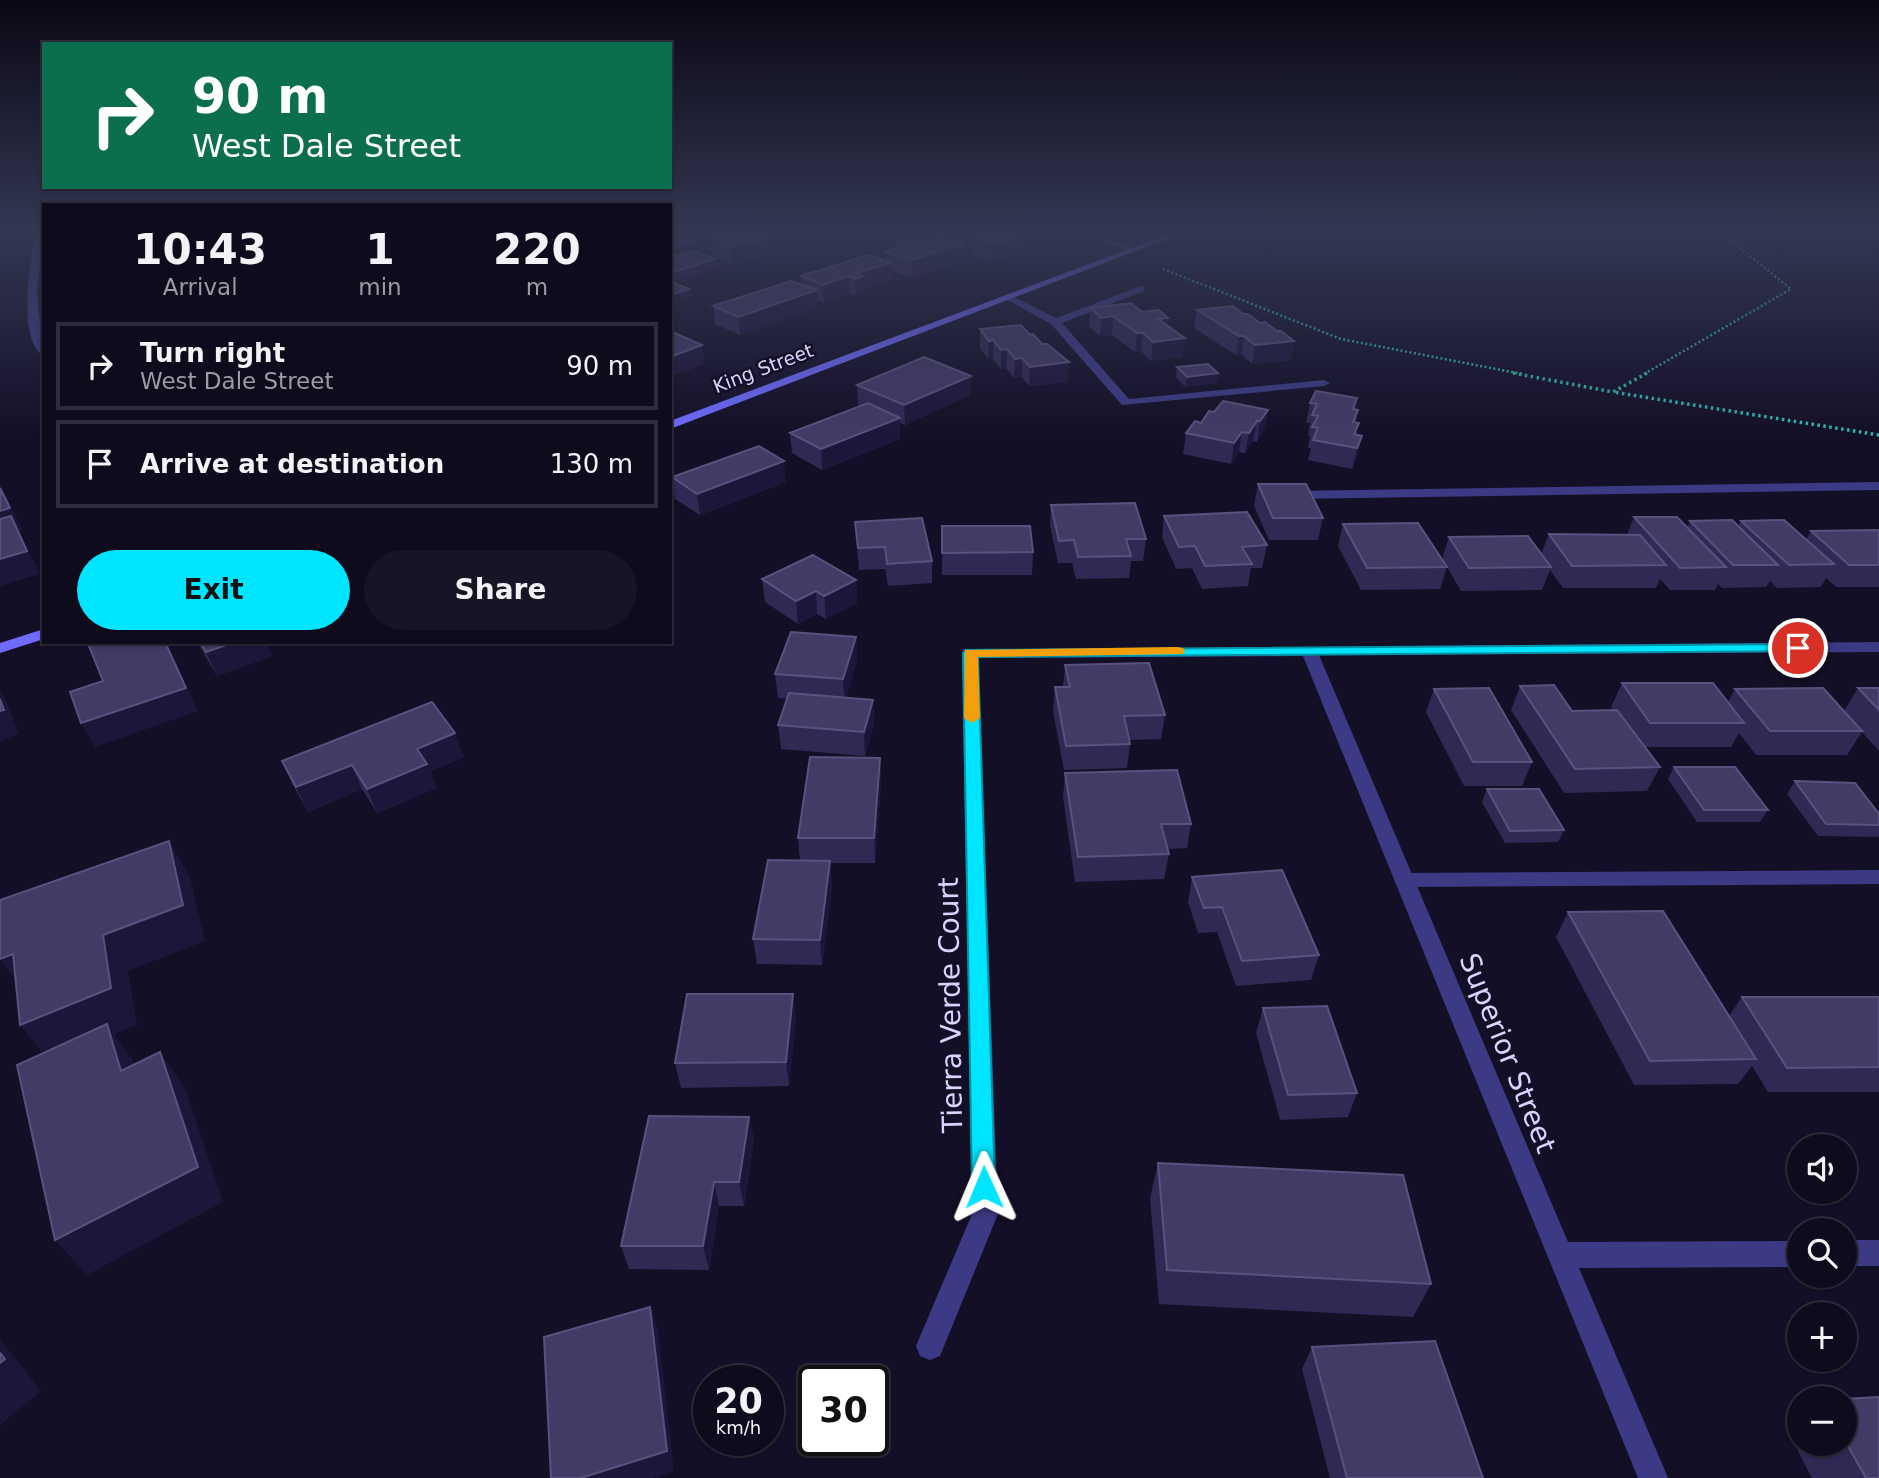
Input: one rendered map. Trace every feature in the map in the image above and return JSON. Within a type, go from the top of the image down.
[{"type":"street","points":[[32,300],[35,336],[42,349]]},
{"type":"street","name":"King Street","points":[[672,424],[1004,300]]},
{"type":"street","points":[[1013,300],[1055,322],[1126,403],[1324,383]]},
{"type":"street","points":[[1055,322],[1112,300]]},
{"type":"street","points":[[1271,495],[1879,486]]},
{"type":"street","points":[[0,648],[42,635]]},
{"type":"street","points":[[1309,650],[1879,647]]},
{"type":"street","name":"Tierra Verde Court","points":[[930,1346],[985,1214],[970,653],[1309,650]]},
{"type":"street","name":"Superior Street","points":[[1309,650],[1653,1478]]},
{"type":"street","points":[[1404,880],[1879,877]]},
{"type":"street","points":[[1857,1253],[1879,1253]]},
{"type":"street","points":[[1560,1255],[1787,1254]]},
{"type":"path","points":[[1247,300],[1341,338],[1613,391],[1879,435]]},
{"type":"path","points":[[1613,391],[1772,300]]},
{"type":"building","points":[[732,300],[788,300],[738,317],[713,306]]},
{"type":"building","points":[[1131,303],[1142,312],[1159,310],[1168,318],[1158,319],[1185,338],[1153,342],[1113,316],[1101,318],[1091,308]]},
{"type":"building","points":[[1233,306],[1260,323],[1265,322],[1281,331],[1294,341],[1255,345],[1197,310]]},
{"type":"building","points":[[1021,325],[1030,335],[1033,334],[1042,344],[1047,344],[1069,362],[1030,367],[1022,358],[1015,359],[1007,349],[1001,350],[993,340],[989,341],[980,329]]},
{"type":"building","points":[[672,332],[702,345],[672,356]]},
{"type":"building","points":[[924,357],[971,376],[904,405],[857,385]]},
{"type":"building","points":[[1208,364],[1218,373],[1187,377],[1177,367]]},
{"type":"building","points":[[1316,391],[1357,398],[1353,409],[1358,410],[1353,422],[1359,423],[1354,434],[1362,436],[1357,448],[1313,440],[1318,428],[1312,427],[1318,416],[1312,415],[1317,404],[1310,403]]},
{"type":"building","points":[[1223,401],[1268,410],[1249,433],[1242,432],[1234,443],[1186,433],[1195,421],[1201,423],[1209,411],[1214,412]]},
{"type":"building","points":[[868,403],[900,418],[821,449],[790,433]]},
{"type":"building","points":[[759,446],[784,461],[697,494],[672,477]]},
{"type":"building","points":[[1258,484],[1306,484],[1323,518],[1273,518]]},
{"type":"building","points":[[0,488],[10,508],[0,511]]},
{"type":"building","points":[[1135,503],[1146,539],[1126,539],[1131,556],[1078,557],[1074,540],[1059,541],[1051,505]]},
{"type":"building","points":[[1247,512],[1267,545],[1242,547],[1252,564],[1205,566],[1195,546],[1179,547],[1164,516]]},
{"type":"building","points":[[11,516],[27,551],[0,559],[0,519]]},
{"type":"building","points":[[1634,517],[1677,517],[1726,567],[1680,568]]},
{"type":"building","points":[[922,518],[932,561],[887,564],[885,547],[858,548],[855,522]]},
{"type":"building","points":[[1732,520],[1778,565],[1733,565],[1690,521]]},
{"type":"building","points":[[1784,520],[1834,564],[1789,565],[1741,521]]},
{"type":"building","points":[[1418,523],[1447,567],[1367,568],[1343,524]]},
{"type":"building","points":[[942,526],[1030,526],[1033,552],[942,553]]},
{"type":"building","points":[[1879,530],[1879,565],[1849,565],[1811,531]]},
{"type":"building","points":[[1549,534],[1640,535],[1666,565],[1572,566]]},
{"type":"building","points":[[1528,536],[1551,567],[1469,568],[1449,537]]},
{"type":"building","points":[[813,555],[856,580],[824,596],[816,591],[796,601],[762,579]]},
{"type":"building","points":[[791,632],[856,637],[843,679],[775,674]]},
{"type":"building","points":[[166,644],[186,688],[81,723],[70,692],[103,681],[89,646]]},
{"type":"building","points":[[201,644],[229,644],[206,652]]},
{"type":"building","points":[[1149,663],[1165,715],[1124,716],[1130,744],[1066,746],[1055,687],[1070,687],[1065,665]]},
{"type":"building","points":[[1622,683],[1713,683],[1744,723],[1650,723]]},
{"type":"building","points":[[1554,685],[1572,711],[1617,710],[1660,767],[1575,769],[1520,686]]},
{"type":"building","points":[[1489,688],[1532,762],[1473,762],[1434,689]]},
{"type":"building","points":[[1823,688],[1862,731],[1770,731],[1735,689]]},
{"type":"building","points":[[1858,688],[1879,688],[1879,710]]},
{"type":"building","points":[[789,693],[873,700],[864,732],[778,725]]},
{"type":"building","points":[[432,702],[455,733],[417,749],[427,764],[367,789],[352,765],[296,787],[282,761]]},
{"type":"building","points":[[810,757],[880,758],[874,838],[798,838]]},
{"type":"building","points":[[1674,767],[1735,767],[1768,810],[1704,810]]},
{"type":"building","points":[[1177,770],[1191,824],[1161,824],[1169,854],[1078,857],[1065,773]]},
{"type":"building","points":[[1795,781],[1855,783],[1879,814],[1879,825],[1826,824]]},
{"type":"building","points":[[1487,789],[1539,789],[1564,830],[1510,831]]},
{"type":"building","points":[[169,841],[183,905],[103,935],[111,988],[20,1025],[13,954],[0,959],[0,900]]},
{"type":"building","points":[[768,860],[830,861],[820,940],[753,939]]},
{"type":"building","points":[[1282,870],[1319,955],[1242,961],[1222,907],[1204,908],[1192,877]]},
{"type":"building","points":[[1663,911],[1756,1059],[1650,1061],[1568,912]]},
{"type":"building","points":[[687,994],[793,994],[786,1062],[675,1063]]},
{"type":"building","points":[[1742,997],[1879,997],[1879,1067],[1787,1068]]},
{"type":"building","points":[[1327,1006],[1357,1093],[1288,1095],[1263,1008]]},
{"type":"building","points":[[107,1024],[121,1071],[160,1052],[198,1167],[55,1240],[17,1065]]},
{"type":"building","points":[[649,1116],[749,1117],[739,1182],[714,1182],[703,1246],[621,1246]]},
{"type":"building","points":[[1158,1163],[1403,1175],[1431,1284],[1167,1270]]},
{"type":"building","points":[[650,1307],[667,1451],[581,1478],[551,1478],[544,1337]]},
{"type":"building","points":[[1435,1341],[1483,1478],[1347,1478],[1312,1347]]},
{"type":"building","points":[[1879,1397],[1879,1478],[1866,1478],[1854,1456],[1857,1456],[1857,1398]]},
{"type":"slow traffic","points":[[972,718],[970,653],[1177,651]]},
{"type":"route","points":[[984,1187],[970,653],[1798,648]]}]
